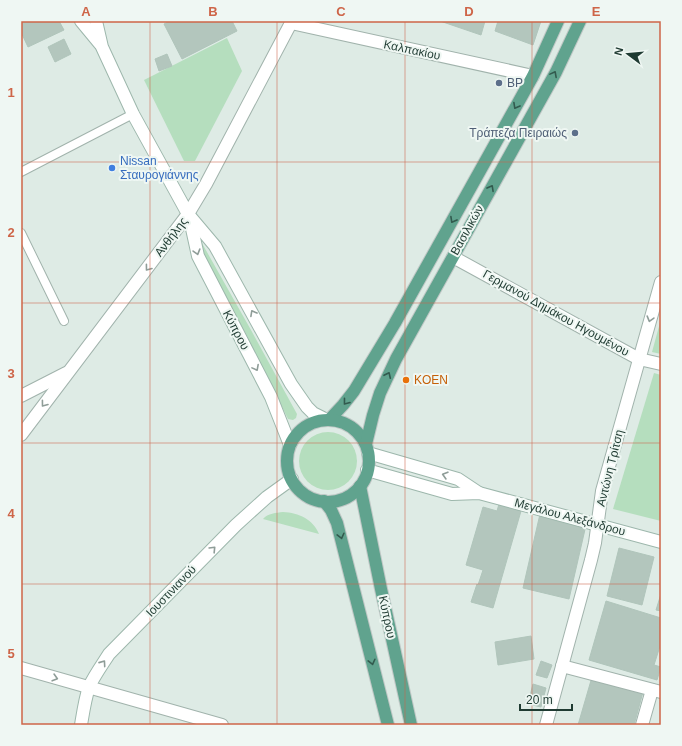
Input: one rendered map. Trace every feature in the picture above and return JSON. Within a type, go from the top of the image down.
[{"type":"main road","name":"Βασιλικών","points":[[328,420],[347,400],[371,364],[410,297],[533,76],[558,21]]},
{"type":"main road","name":"Βασιλικών","points":[[367,449],[373,415],[388,374],[556,72],[580,21]]},
{"type":"main road","points":[[328,420],[339,421],[349,425],[360,435],[367,449],[369,459],[368,470],[360,486],[352,494],[336,501],[313,499],[303,493],[292,479],[287,462],[290,445],[296,435],[305,427],[316,422],[328,420]]},
{"type":"main road","name":"Κύπρου","points":[[360,486],[411,725]]},
{"type":"main road","name":"Κύπρου","points":[[324,501],[337,523],[388,725]]},
{"type":"street","name":"Κύπρου","points":[[81,21],[102,47]]},
{"type":"street","name":"Κύπρου","points":[[96,21],[102,47],[132,114],[188,214],[215,246],[291,384],[302,401],[313,412],[328,420]]},
{"type":"street","name":"Καλπακίου","points":[[292,22],[533,76]]},
{"type":"street","name":"Ανθήλης","points":[[21,435],[188,214],[206,184],[292,22]]},
{"type":"street","name":"Κύπρου","points":[[188,214],[198,256],[271,397],[290,445]]},
{"type":"street","name":"Γερμανού Δημάκου Ηγουμένου","points":[[453,256],[639,359],[661,364]]},
{"type":"street","name":"Αντώνη Τρίτση","points":[[546,725],[591,560],[602,491],[661,282]]},
{"type":"street","points":[[21,396],[68,372]]},
{"type":"street","name":"Μεγάλου Αλεξάνδρου","points":[[367,449],[458,479],[479,493]]},
{"type":"street","name":"Μεγάλου Αλεξάνδρου","points":[[368,470],[452,494],[479,493],[661,542]]},
{"type":"street","name":"Ιουστινιανού","points":[[81,725],[89,688],[102,664],[114,650],[236,525],[267,497],[292,479]]},
{"type":"street","points":[[562,666],[657,691],[642,725]]},
{"type":"street","points":[[21,668],[222,725]]},
{"type":"lane","points":[[21,172],[132,114]]},
{"type":"lane","points":[[21,233],[64,321]]},
{"type":"green space","points":[[227,38],[242,71],[195,161],[184,161],[144,80]]},
{"type":"green space","points":[[202,243],[297,414],[296,418],[293,420],[288,419],[245,332],[199,247]]},
{"type":"green space","points":[[661,319],[661,354],[652,352]]},
{"type":"green space","points":[[654,373],[661,375],[661,521],[613,509]]},
{"type":"green space","points":[[328,432],[339,434],[352,445],[355,450],[357,461],[355,472],[344,485],[339,488],[328,490],[317,488],[304,477],[301,472],[299,461],[301,450],[312,437],[317,434]]},
{"type":"green space","points":[[283,512],[300,515],[305,518],[313,524],[319,534],[263,519],[270,514]]},
{"type":"building","points":[[59,21],[64,30],[28,47],[21,32],[21,22]]},
{"type":"building","points":[[170,21],[232,21],[237,31],[182,59],[164,24]]},
{"type":"building","points":[[440,21],[485,21],[481,35]]},
{"type":"building","points":[[498,21],[541,21],[533,45],[495,31]]},
{"type":"building","points":[[64,39],[71,54],[55,62],[48,47]]},
{"type":"building","points":[[167,54],[172,66],[159,71],[155,59]]},
{"type":"building","points":[[499,504],[521,511],[493,608],[471,602],[483,570],[466,565],[483,507],[497,511]]},
{"type":"building","points":[[540,514],[586,525],[569,599],[523,588]]},
{"type":"building","points":[[619,548],[654,557],[642,605],[607,596]]},
{"type":"building","points":[[661,594],[661,611],[656,610]]},
{"type":"building","points":[[606,601],[661,618],[661,643],[654,665],[661,667],[657,680],[589,660]]},
{"type":"building","points":[[531,636],[534,659],[498,665],[495,642]]},
{"type":"building","points":[[541,661],[552,665],[547,678],[536,675]]},
{"type":"building","points":[[592,677],[643,692],[634,725],[578,725]]},
{"type":"building","points":[[533,684],[546,688],[541,707],[528,704]]},
{"type":"place","name":"BP","points":[[499,83]]},
{"type":"place","name":"Τράπεζα Πειραιώς","points":[[575,133]]},
{"type":"place","name":"Nissan Σταυρογιάννης","points":[[112,168]]},
{"type":"place","name":"KOEN","points":[[406,380]]}]
